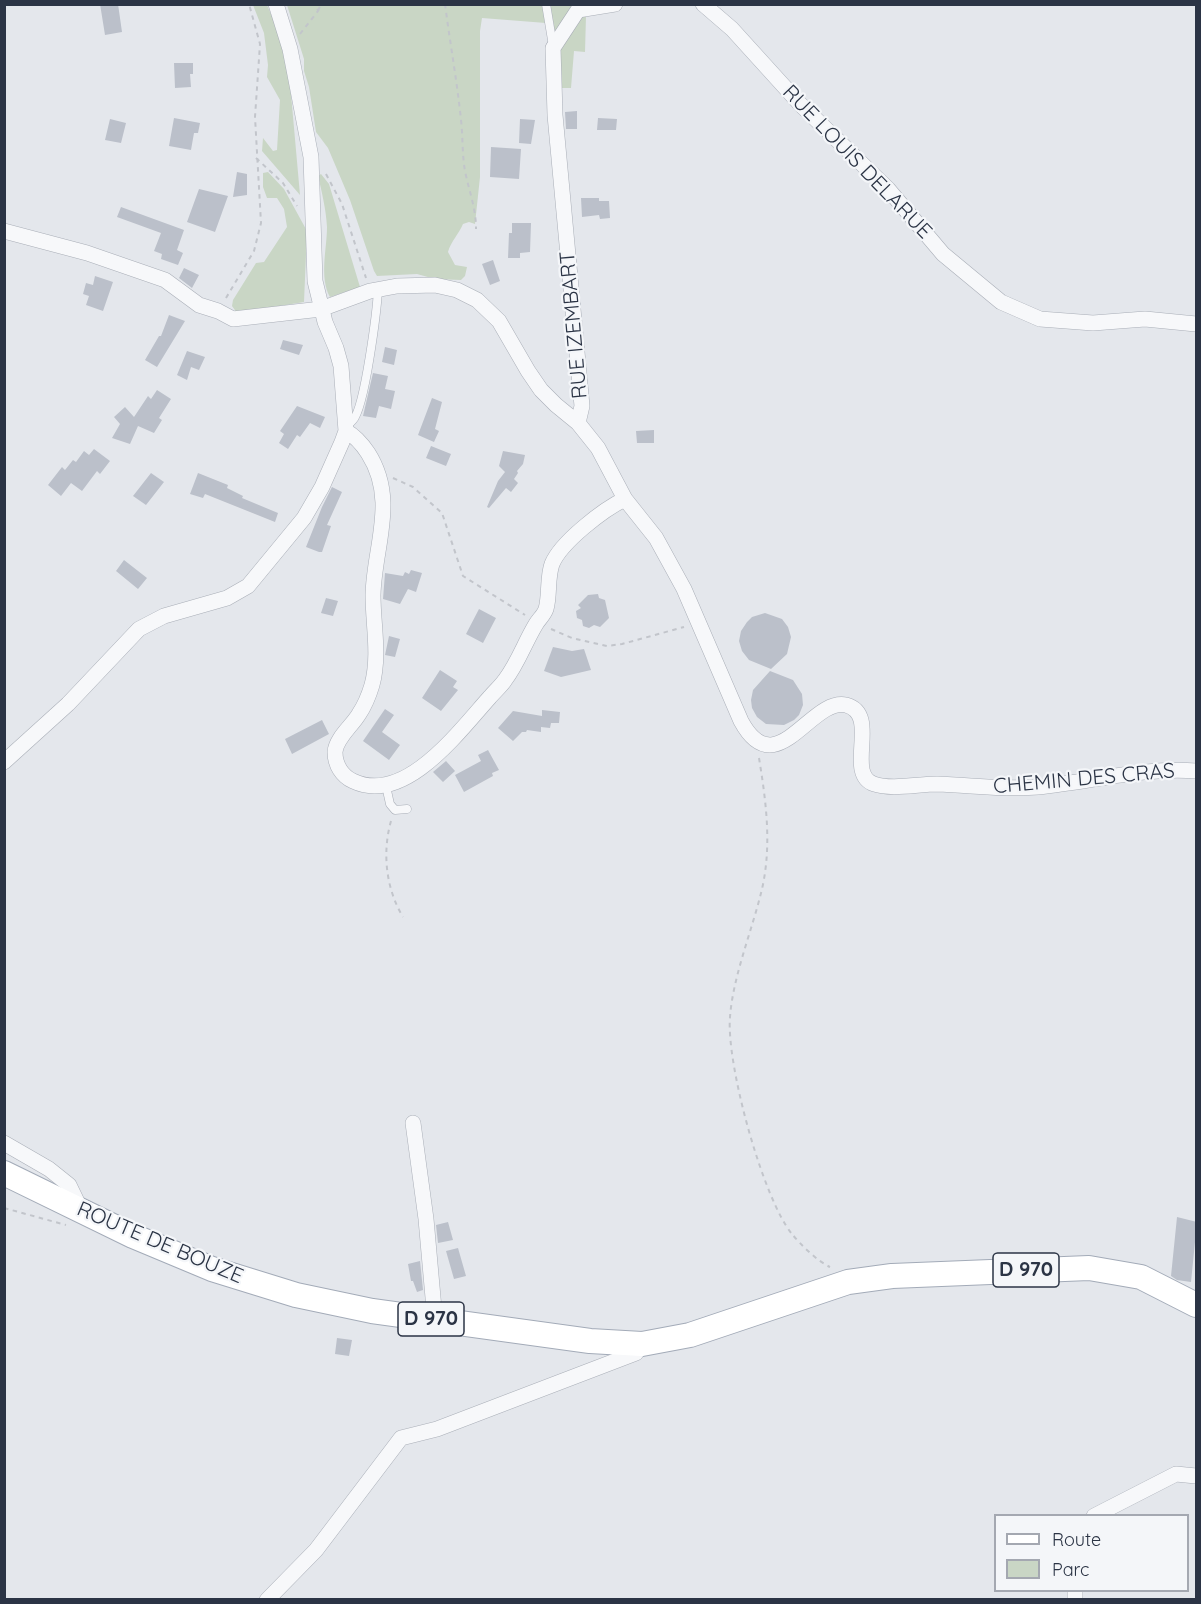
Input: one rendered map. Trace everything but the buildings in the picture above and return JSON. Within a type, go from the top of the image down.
[{"type":"main road","name":"ROUTE DE BOUZE","points":[[4,1173],[133,1236],[212,1269],[296,1296],[372,1311],[579,1340],[642,1344],[712,1328],[848,1282]]},
{"type":"main road","name":"D 970","points":[[848,1282],[892,1276],[1089,1268],[1141,1276],[1197,1305]]},
{"type":"street","points":[[4,762],[68,704],[139,629],[153,621],[216,602],[248,586],[304,518],[334,463],[345,428],[341,366],[321,309],[315,281],[311,157],[290,49],[276,4]]},
{"type":"street","points":[[553,48],[578,10],[615,4]]},
{"type":"street","name":"RUE LOUIS DELARUE","points":[[703,4],[732,28],[800,104],[875,175],[943,254],[1001,302],[1040,319],[1093,323],[1145,319],[1197,324]]},
{"type":"street","name":"RUE IZEMBART","points":[[553,48],[555,115],[582,406],[579,423]]},
{"type":"street","points":[[4,231],[87,253],[165,280],[199,305],[233,319],[321,309],[374,290],[435,285],[458,290],[477,300],[499,321],[541,390],[579,423],[598,448],[626,499],[656,538],[684,589],[741,721],[748,734],[760,742]]},
{"type":"street","points":[[345,428],[365,449],[378,474],[382,497],[382,527],[373,596],[376,650],[374,675],[363,706],[340,740],[335,755],[339,768],[349,779],[363,785],[386,786],[416,771],[443,748],[506,680],[546,611],[551,566],[559,552],[583,528],[626,499]]},
{"type":"street","name":"CHEMIN DES CRAS","points":[[760,742],[772,744],[784,741],[820,714],[834,706],[843,705],[853,708],[860,717],[862,772],[868,781],[877,785],[937,784],[981,788],[1024,788],[1149,770],[1197,771]]},
{"type":"street","points":[[413,1124],[426,1219],[435,1320]]},
{"type":"street","points":[[4,1143],[49,1169],[69,1185],[81,1210]]},
{"type":"street","points":[[267,1599],[316,1550],[401,1438],[437,1429],[636,1353],[642,1344]]},
{"type":"street","points":[[1096,1514],[1176,1474],[1197,1476]]},
{"type":"lane","points":[[546,4],[553,48]]},
{"type":"lane","points":[[345,428],[354,420],[368,370],[374,290]]},
{"type":"lane","points":[[386,786],[390,804],[395,810],[407,809]]},
{"type":"path","points":[[218,311],[254,251],[261,224],[255,117],[260,44],[249,4]]},
{"type":"path","points":[[316,4],[318,11]]},
{"type":"path","points":[[297,38],[321,4]]},
{"type":"path","points":[[446,4],[461,119],[465,170],[471,195],[470,200],[475,210],[476,229]]},
{"type":"path","points":[[311,157],[329,177],[342,204],[374,290]]},
{"type":"path","points":[[256,158],[283,183],[313,228]]},
{"type":"path","points":[[378,474],[413,487],[442,513],[464,576],[537,623],[573,638],[607,646],[622,644],[699,622]]},
{"type":"path","points":[[760,742],[758,751],[767,820],[765,867],[751,932],[732,999],[729,1037],[732,1060],[744,1114],[766,1181],[783,1219],[805,1248],[848,1282]]},
{"type":"path","points":[[395,810],[390,824],[386,859],[391,895],[403,917]]},
{"type":"green space","points":[[253,5],[267,5],[282,39],[290,83],[300,195],[262,151],[263,138],[273,151],[277,150],[280,100],[267,77],[268,65],[264,33]]},
{"type":"green space","points":[[287,5],[595,5],[586,16],[585,52],[574,51],[571,88],[560,88],[553,21],[546,23],[482,18],[480,31],[480,177],[475,224],[469,222],[463,224],[448,252],[455,265],[467,267],[465,276],[461,280],[435,279],[417,274],[377,276],[350,200],[328,148],[316,132],[309,87],[304,71],[304,59]]},
{"type":"green space","points":[[268,172],[284,189],[307,231],[304,302],[237,313],[232,306],[233,300],[256,263],[264,262],[287,227],[284,209],[277,198],[267,198],[263,187],[263,173]]},
{"type":"green space","points":[[321,174],[329,184],[360,287],[330,297],[324,272],[327,227],[318,176]]}]
